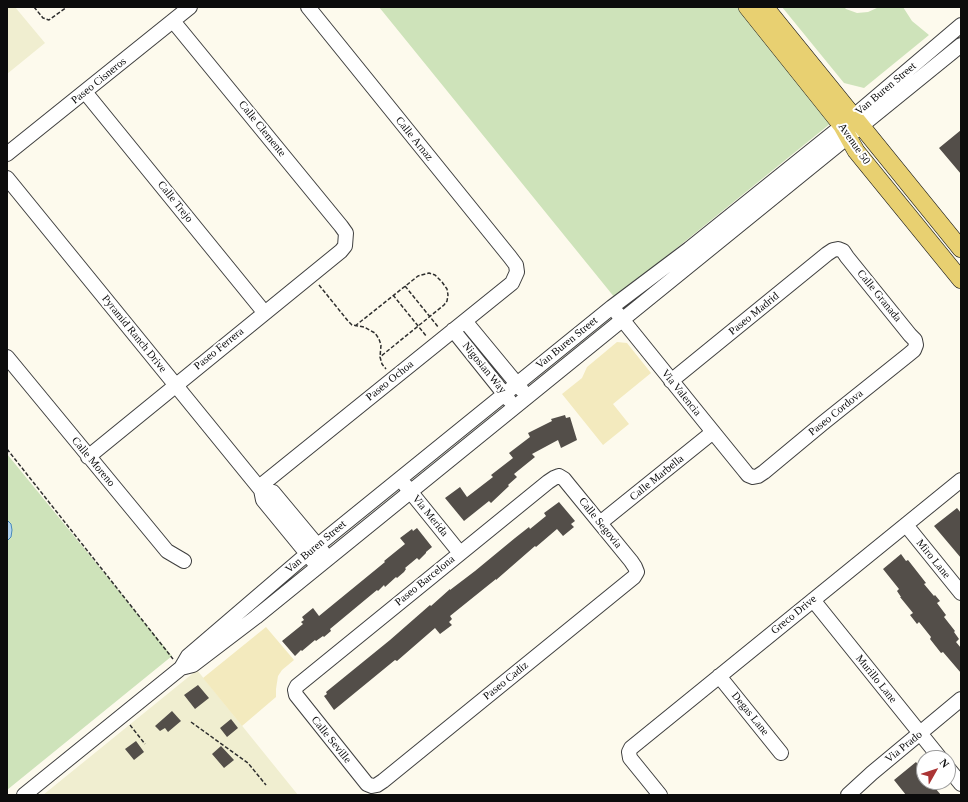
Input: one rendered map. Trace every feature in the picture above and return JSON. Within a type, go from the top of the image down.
[{"type":"main road","name":"Avenue 50","points":[[747,7],[961,249]]},
{"type":"main road","name":"Avenue 50","points":[[765,7],[851,126],[853,147],[961,280]]},
{"type":"main road","points":[[896,200],[926,225],[961,269]]},
{"type":"street","name":"Paseo Cisneros","points":[[7,154],[190,7]]},
{"type":"street","name":"Calle Arnaz","points":[[308,7],[510,257],[516,265],[517,272]]},
{"type":"street","name":"Calle Clemente","points":[[173,21],[341,226],[346,233],[346,240]]},
{"type":"street","name":"Van Buren Street","points":[[181,668],[193,665],[256,617],[622,320],[851,126],[961,25]]},
{"type":"street","name":"Van Buren Street","points":[[24,795],[181,668],[188,656],[313,549],[612,307],[851,126],[961,45]]},
{"type":"street","name":"Calle Trejo","points":[[85,92],[264,312]]},
{"type":"street","name":"Pyramid Ranch Drive","points":[[7,178],[260,488],[273,492],[323,562]]},
{"type":"street","name":"Paseo Ferrera","points":[[88,457],[264,312],[341,251],[345,246],[346,240]]},
{"type":"street","name":"Calle Granada","points":[[838,249],[843,251],[872,286],[910,334],[916,345]]},
{"type":"street","name":"Paseo Madrid","points":[[671,380],[827,254],[838,249]]},
{"type":"street","name":"Paseo Ochoa","points":[[260,488],[512,283],[517,272]]},
{"type":"street","name":"Via Valencia","points":[[612,307],[748,475],[753,477]]},
{"type":"street","name":"Nigosian Way","points":[[465,321],[527,396]]},
{"type":"street","name":"Nigosian Way","points":[[453,330],[515,406]]},
{"type":"street","name":"Paseo Cordova","points":[[753,477],[764,472],[914,350],[916,345]]},
{"type":"street","name":"Calle Moreno","points":[[7,357],[167,551],[184,561]]},
{"type":"street","name":"Calle Marbella","points":[[600,523],[713,432]]},
{"type":"street","name":"Calle Segovia","points":[[559,476],[564,479],[631,561],[637,572]]},
{"type":"street","name":"Paseo Barcelona","points":[[295,690],[302,681],[548,482],[559,476]]},
{"type":"street","name":"Via Merida","points":[[400,478],[460,553]]},
{"type":"street","name":"Greco Drive","points":[[660,795],[630,758],[629,752],[631,748],[961,480]]},
{"type":"street","name":"Miro Lane","points":[[906,525],[961,593]]},
{"type":"street","name":"Paseo Cadiz","points":[[372,786],[383,781],[492,693],[629,582],[637,572]]},
{"type":"street","name":"Murillo Lane","points":[[813,600],[933,750]]},
{"type":"street","name":"Degas Lane","points":[[719,676],[781,753]]},
{"type":"street","name":"Calle Seville","points":[[295,690],[296,695],[310,713],[363,779],[372,786]]},
{"type":"street","name":"Via Prado","points":[[848,795],[872,773],[961,699]]},
{"type":"path","points":[[34,7],[43,18],[49,20],[66,7]]},
{"type":"path","points":[[355,326],[418,276],[424,273],[429,273],[435,275],[442,282],[447,289],[448,295],[444,306],[380,358]]},
{"type":"path","points":[[310,275],[348,321],[355,326],[364,327],[375,333],[381,345],[380,358],[382,364],[393,379]]},
{"type":"path","points":[[405,286],[430,317]]},
{"type":"path","points":[[393,295],[418,326]]},
{"type":"path","points":[[7,449],[181,668]]},
{"type":"path","points":[[122,716],[145,744]]},
{"type":"path","points":[[191,722],[248,763],[266,785]]},
{"type":"shaded area","points":[[7,7],[15,7],[45,43],[7,74]]},
{"type":"shaded area","points":[[197,670],[298,795],[43,795]]},
{"type":"green space","points":[[379,7],[737,7],[831,123],[615,298]]},
{"type":"green space","points":[[782,7],[844,7],[857,13],[868,12],[879,7],[903,7],[912,21],[929,35],[864,88],[844,83]]},
{"type":"green space","points":[[7,454],[172,656],[7,790]]},
{"type":"sand","points":[[617,342],[627,343],[651,373],[613,404],[629,424],[603,445],[562,394],[582,378],[587,367]]},
{"type":"sand","points":[[266,627],[294,660],[282,670],[278,676],[276,697],[242,726],[203,678]]},
{"type":"water","points":[[7,520],[11,524],[12,530],[11,537],[7,541]]},
{"type":"building","points":[[961,130],[961,174],[939,148]]},
{"type":"building","points":[[565,415],[566,418],[570,417],[577,440],[561,448],[558,440],[532,454],[535,457],[514,474],[517,477],[508,485],[509,486],[491,503],[489,501],[464,521],[445,498],[460,487],[467,497],[493,477],[491,475],[513,458],[509,453],[530,437],[528,433],[552,421],[551,419]]},
{"type":"building","points":[[559,502],[575,521],[571,524],[574,527],[563,536],[557,529],[450,616],[452,619],[449,622],[452,625],[440,634],[435,628],[397,661],[395,660],[334,710],[324,696],[327,694],[326,692],[450,589],[475,571],[529,527],[530,529],[546,516],[544,513]]},
{"type":"building","points":[[957,508],[961,513],[961,558],[934,526]]},
{"type":"building","points":[[417,528],[432,547],[419,560],[417,558],[405,568],[406,569],[404,572],[397,578],[396,577],[385,587],[384,585],[378,591],[377,590],[330,629],[331,631],[324,637],[323,636],[316,641],[315,640],[295,656],[282,641],[303,624],[301,622],[304,620],[302,617],[313,608],[319,616],[405,544],[400,538],[412,529],[413,531]]},
{"type":"building","points":[[901,554],[906,561],[908,560],[926,583],[924,584],[940,601],[937,603],[946,615],[944,617],[955,631],[954,632],[959,639],[956,642],[961,648],[961,673],[943,652],[941,653],[919,622],[917,624],[910,615],[913,613],[900,597],[897,591],[899,589],[883,569]]},
{"type":"building","points":[[198,685],[209,698],[195,709],[184,695]]},
{"type":"building","points":[[172,711],[181,721],[168,732],[165,728],[160,731],[155,726]]},
{"type":"building","points":[[231,719],[238,728],[227,737],[220,728]]},
{"type":"building","points":[[136,741],[144,752],[134,760],[125,749]]},
{"type":"building","points":[[221,746],[234,760],[224,768],[212,754]]},
{"type":"building","points":[[916,762],[916,790],[937,790],[941,795],[906,795],[894,780]]}]
